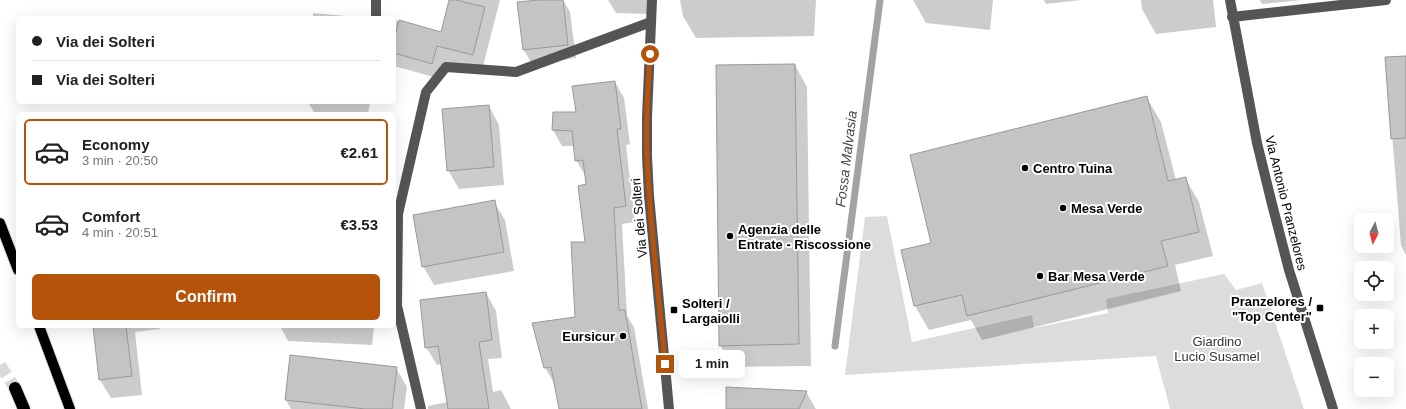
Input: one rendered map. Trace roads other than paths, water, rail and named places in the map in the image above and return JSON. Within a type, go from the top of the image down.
[{"type":"highway","points":[[15,388],[24,409]]},
{"type":"main road","points":[[0,222],[16,265]]},
{"type":"main road","points":[[40,328],[70,409]]},
{"type":"street","points":[[376,0],[376,16]]},
{"type":"street","name":"Via dei Solteri","points":[[652,0],[647,116],[647,162],[669,409]]},
{"type":"street","name":"Via Antonio Pranzelores","points":[[1230,0],[1257,143],[1274,211],[1289,270],[1333,409]]},
{"type":"street","points":[[1232,17],[1386,0]]},
{"type":"street","points":[[421,409],[397,306],[398,214],[426,92],[446,66],[516,72],[651,22]]},
{"type":"waterway","name":"Fossa Malvasia","points":[[835,346],[880,0]]},
{"type":"tunnel","points":[[0,365],[15,388]]},
{"type":"place","name":"Centro Tuina","points":[[1025,168]]},
{"type":"place","name":"Mesa Verde","points":[[1063,208]]},
{"type":"place","name":"Agenzia delle Entrate - Riscossione","points":[[730,236]]},
{"type":"place","name":"Bar Mesa Verde","points":[[1040,276]]},
{"type":"place","name":"Pranzelores / \"Top Center\"","points":[[1320,308]]},
{"type":"place","name":"Solteri / Largaiolli","points":[[674,310]]},
{"type":"place","name":"Eursicur","points":[[623,336]]},
{"type":"park label","name":"Giardino Lucio Susamel","points":[[1217,348]]}]
